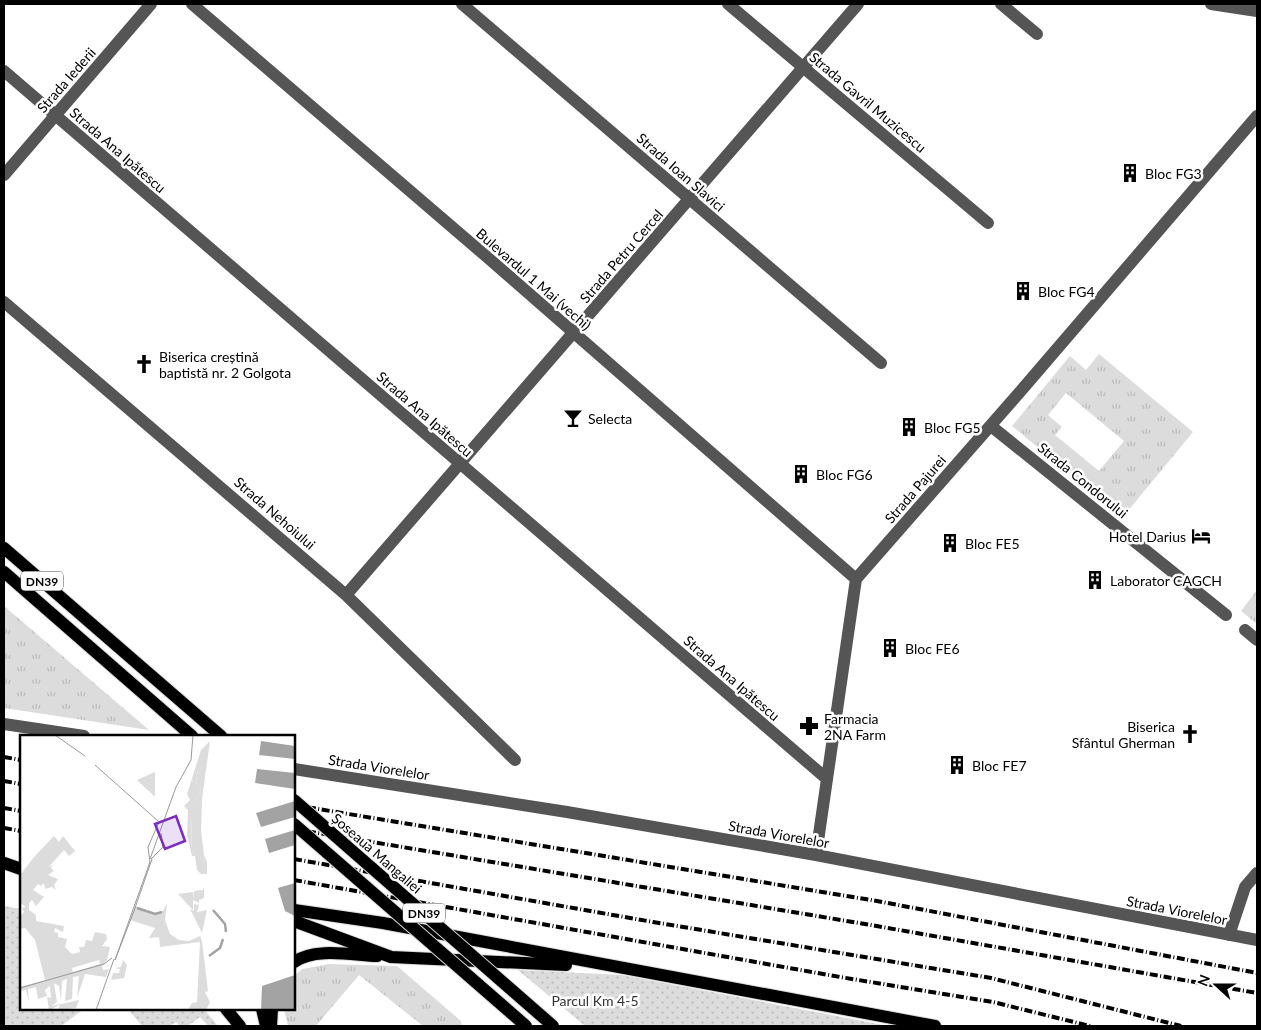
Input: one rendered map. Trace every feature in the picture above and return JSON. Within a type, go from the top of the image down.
[{"type":"main road","name":"DN39","points":[[4,548],[220,735]]},
{"type":"main road","points":[[4,572],[191,735]]},
{"type":"main road","name":"Șoseaua Mangaliei","points":[[295,801],[554,1026]]},
{"type":"main road","points":[[295,825],[526,1026]]},
{"type":"main road","points":[[4,859],[20,862]]},
{"type":"main road","points":[[4,863],[20,869]]},
{"type":"main road","points":[[295,910],[383,923],[936,1026]]},
{"type":"main road","points":[[295,921],[391,957]]},
{"type":"main road","points":[[295,961],[308,954],[322,953],[609,966]]},
{"type":"main road","points":[[227,1010],[240,1026]]},
{"type":"main road","points":[[262,1010],[266,1026]]},
{"type":"main road","points":[[272,1010],[272,1026]]},
{"type":"street","name":"Strada Iederii","points":[[4,175],[151,4]]},
{"type":"street","name":"Bulevardul 1 Mai (vechi)","points":[[192,4],[487,257],[856,579]]},
{"type":"street","name":"Strada Ioan Slavici","points":[[462,4],[881,362]]},
{"type":"street","name":"Strada Gavril Muzicescu","points":[[728,4],[988,223]]},
{"type":"street","name":"Strada Petru Cercel","points":[[346,595],[858,4]]},
{"type":"street","points":[[1001,4],[1037,34]]},
{"type":"street","points":[[1211,4],[1257,12]]},
{"type":"street","name":"Strada Ana Ipătescu","points":[[4,71],[827,779]]},
{"type":"street","name":"Strada Pajurei","points":[[856,579],[991,426],[1257,116]]},
{"type":"street","name":"Strada Nehoiului","points":[[4,302],[346,595],[515,760]]},
{"type":"street","name":"Strada Condorului","points":[[991,426],[1226,615]]},
{"type":"street","points":[[816,855],[856,579]]},
{"type":"street","points":[[1245,630],[1257,640]]},
{"type":"street","points":[[4,724],[77,735]]},
{"type":"street","name":"Strada Viorelelor","points":[[295,769],[567,812],[816,855],[1257,940]]},
{"type":"street","points":[[1229,935],[1246,887],[1257,873]]},
{"type":"green space","points":[[1099,354],[1193,432],[1122,518],[1012,426],[1070,356],[1086,370]],"holes":[[[1066,393],[1124,441],[1099,471],[1055,435],[1062,427],[1048,415]]]},
{"type":"green space","points":[[1257,590],[1257,624],[1241,611]]},
{"type":"green space","points":[[4,606],[149,730],[4,708]]},
{"type":"green space","points":[[4,906],[20,909],[20,1010],[83,1010],[61,1026],[4,1026]]},
{"type":"green space","points":[[329,964],[397,966],[461,1021],[462,1026],[423,1026],[359,975],[316,1026],[288,1026],[284,1010],[295,1010],[295,975],[302,969]]},
{"type":"green space","name":"Parcul Km 4-5","points":[[518,970],[622,975],[889,1026],[585,1026]]},
{"type":"green space","points":[[129,1010],[205,1010],[218,1026],[208,1026],[200,1017],[188,1026],[180,1026],[176,1022],[170,1026],[142,1026]]},
{"type":"railway","points":[[4,757],[20,760]]},
{"type":"railway","points":[[4,781],[20,784]]},
{"type":"railway","points":[[295,805],[877,901],[1257,973]]},
{"type":"railway","points":[[4,808],[20,811]]},
{"type":"railway","points":[[4,828],[20,831]]},
{"type":"railway","points":[[295,829],[871,925],[1257,993]]},
{"type":"railway","points":[[295,859],[653,922],[991,978],[1181,1026]]},
{"type":"railway","points":[[295,880],[840,977],[993,1002],[1090,1026]]},
{"type":"place","name":"Bloc FG3","points":[[1130,173]]},
{"type":"place","name":"Bloc FG4","points":[[1023,291]]},
{"type":"place","name":"Biserica creștină baptistă nr. 2 Golgota","points":[[144,364]]},
{"type":"place","name":"Selecta","points":[[573,418]]},
{"type":"place","name":"Bloc FG5","points":[[909,427]]},
{"type":"place","name":"Bloc FG6","points":[[801,474]]},
{"type":"place","name":"Hotel Darius","points":[[1201,536]]},
{"type":"place","name":"Bloc FE5","points":[[950,543]]},
{"type":"place","name":"Laborator CAGCH","points":[[1095,580]]},
{"type":"place","name":"Bloc FE6","points":[[890,648]]},
{"type":"place","name":"Farmacia 2NA Farm","points":[[809,726]]},
{"type":"place","name":"Biserica Sfântul Gherman","points":[[1190,734]]},
{"type":"place","name":"Bloc FE7","points":[[957,765]]}]
